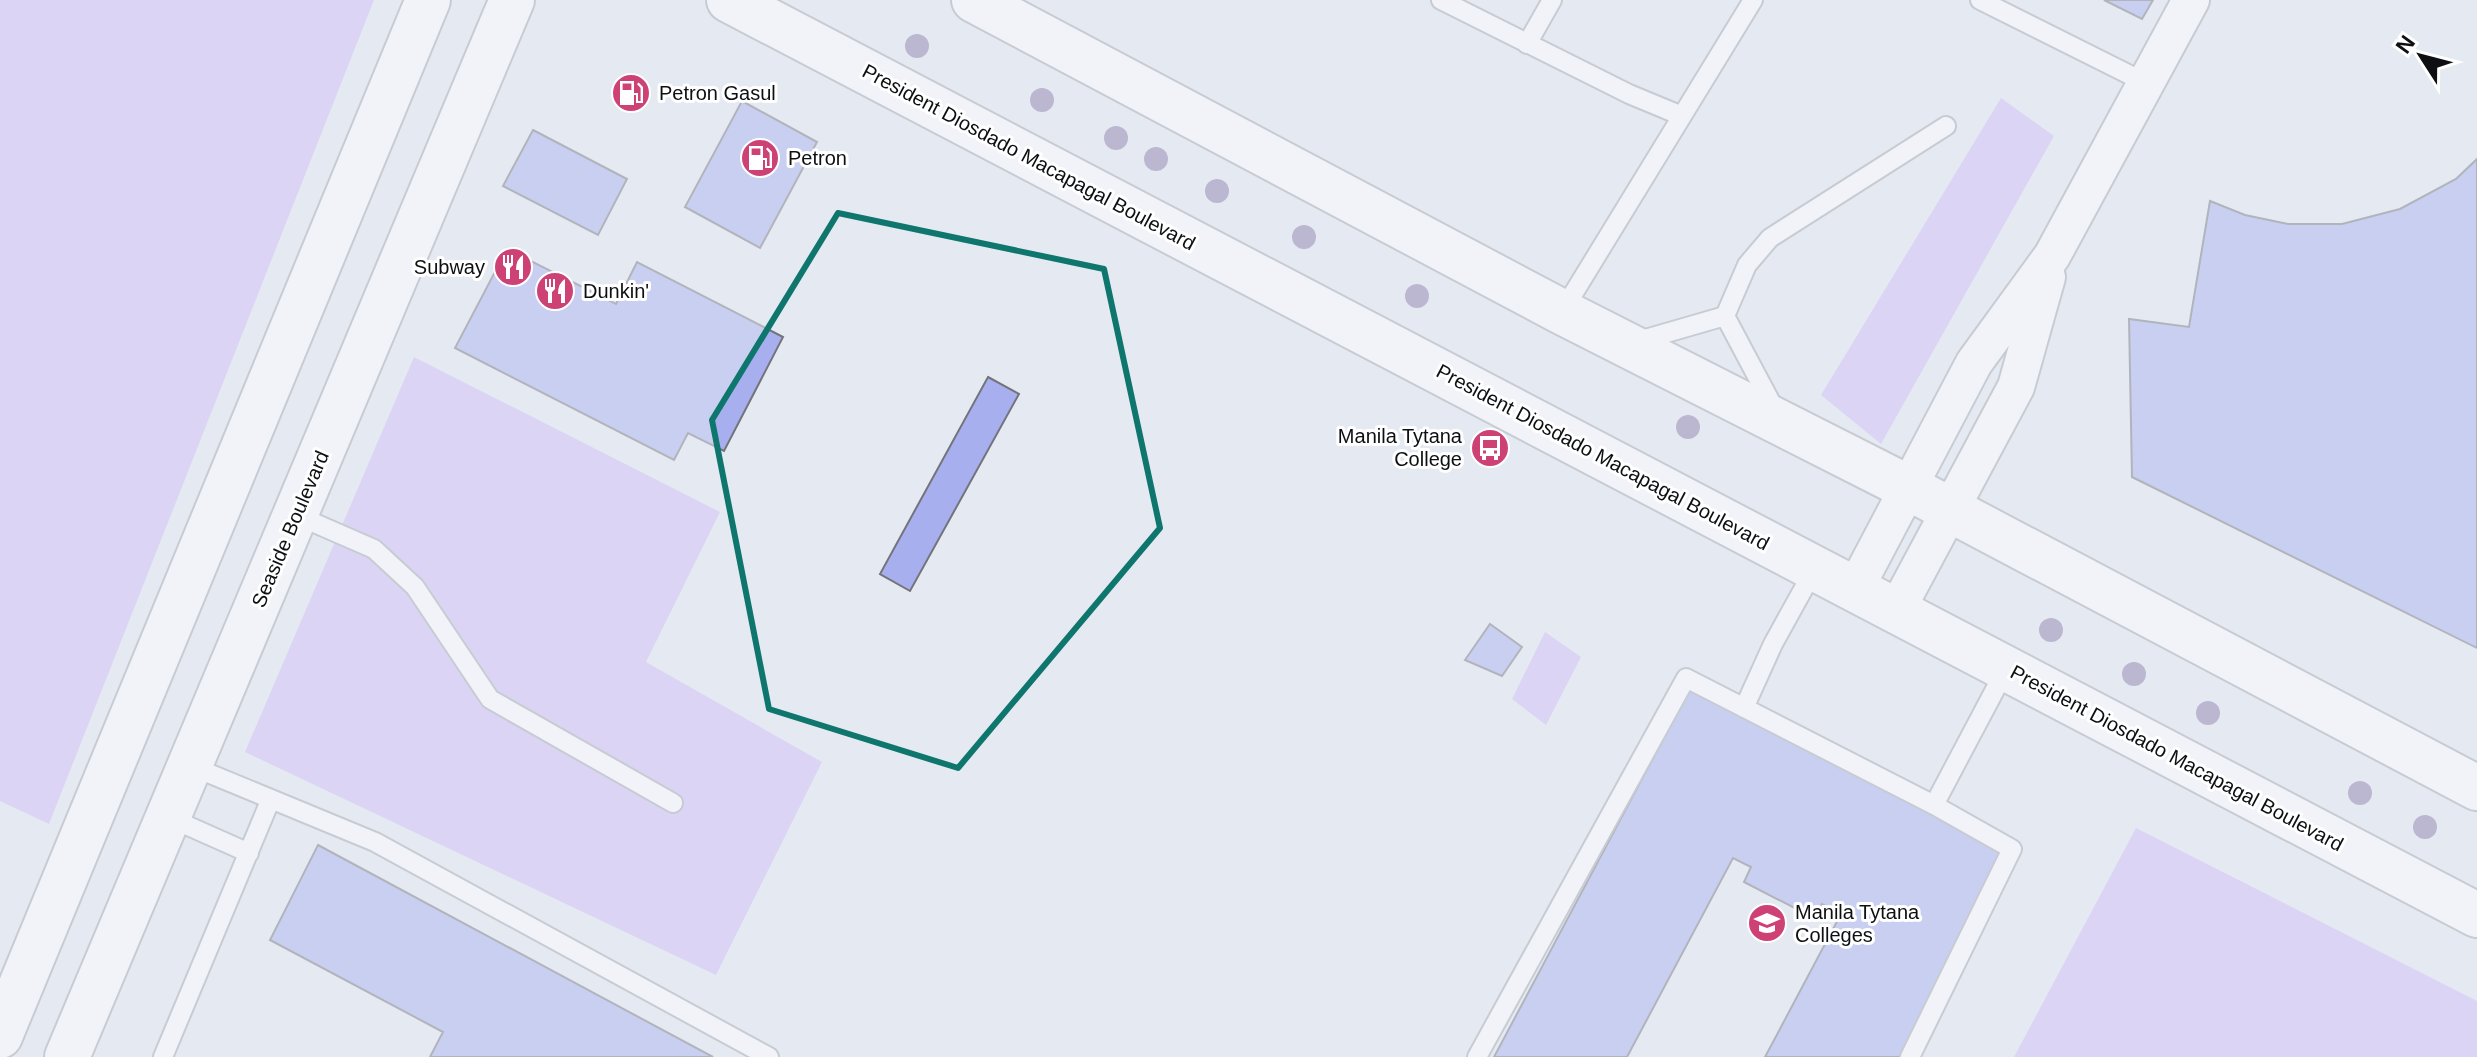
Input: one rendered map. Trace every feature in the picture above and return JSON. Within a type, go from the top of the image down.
[{"type":"main road","points":[[0,1036],[428,0]]},
{"type":"main road","name":"Seaside Boulevard","points":[[67,1057],[512,0]]},
{"type":"main road","name":"President Diosdado Macapagal Boulevard","points":[[729,0],[2477,915]]},
{"type":"main road","points":[[974,0],[1562,312],[1909,488],[2477,786]]},
{"type":"street","points":[[1855,589],[1974,363],[2052,256],[2191,0]]},
{"type":"street","points":[[1896,611],[2016,387],[2052,256]]},
{"type":"lane","points":[[1441,0],[1682,116]]},
{"type":"lane","points":[[1527,44],[1552,0]]},
{"type":"lane","points":[[1562,312],[1753,0]]},
{"type":"lane","points":[[1980,0],[2146,83]]},
{"type":"lane","points":[[1725,316],[1747,265],[1770,238],[1946,126]]},
{"type":"lane","points":[[1626,345],[1725,316]]},
{"type":"lane","points":[[1725,316],[1782,423]]},
{"type":"lane","points":[[296,515],[374,549],[415,587],[490,699],[673,803]]},
{"type":"lane","points":[[1744,708],[1773,644],[1815,568]]},
{"type":"lane","points":[[1934,805],[2006,669]]},
{"type":"lane","points":[[1477,1057],[1686,678],[1934,805],[2012,849],[1910,1057]]},
{"type":"lane","points":[[191,766],[270,801],[312,813],[375,842],[769,1057]]},
{"type":"lane","points":[[163,1057],[270,801]]},
{"type":"lane","points":[[168,817],[249,853]]},
{"type":"highlighted area","points":[[838,213],[1104,269],[1160,528],[958,768],[769,709],[712,420]]},
{"type":"shaded area","points":[[0,0],[374,0],[49,824],[0,801]]},
{"type":"shaded area","points":[[2001,98],[2054,136],[1881,444],[1821,395]]},
{"type":"shaded area","points":[[414,357],[720,512],[646,662],[822,762],[716,975],[245,752]]},
{"type":"shaded area","points":[[1545,632],[1581,657],[1546,725],[1512,699]]},
{"type":"shaded area","points":[[2136,828],[2477,1001],[2477,1057],[2014,1057]]},
{"type":"building","points":[[2104,0],[2153,0],[2142,19]]},
{"type":"building","name":"Petron","points":[[742,101],[817,142],[760,248],[685,207]]},
{"type":"building","points":[[533,130],[627,179],[598,235],[503,186]]},
{"type":"building","points":[[2477,159],[2477,648],[2132,477],[2129,319],[2189,327],[2210,201],[2245,215],[2288,224],[2342,224],[2400,209],[2456,179]]},
{"type":"building","points":[[507,249],[616,304],[637,262],[783,337],[724,451],[688,433],[674,460],[455,348]]},
{"type":"building","points":[[988,377],[1019,394],[910,591],[880,574]]},
{"type":"building","points":[[1490,624],[1522,647],[1502,676],[1465,660]]},
{"type":"building","points":[[1694,681],[2011,849],[1900,1057],[1765,1057],[1841,914],[1822,904],[1814,918],[1744,882],[1751,867],[1733,858],[1627,1057],[1494,1057]]},
{"type":"building","points":[[318,845],[713,1057],[430,1057],[443,1032],[270,940]]},
{"type":"place","name":"Petron Gasul","points":[[631,93]]},
{"type":"place","name":"Petron","points":[[760,158]]},
{"type":"place","name":"Subway","points":[[513,267]]},
{"type":"place","name":"Dunkin'","points":[[555,291]]},
{"type":"place","name":"Manila Tytana College","points":[[1490,448]]},
{"type":"place","name":"Manila Tytana Colleges","points":[[1767,923]]}]
